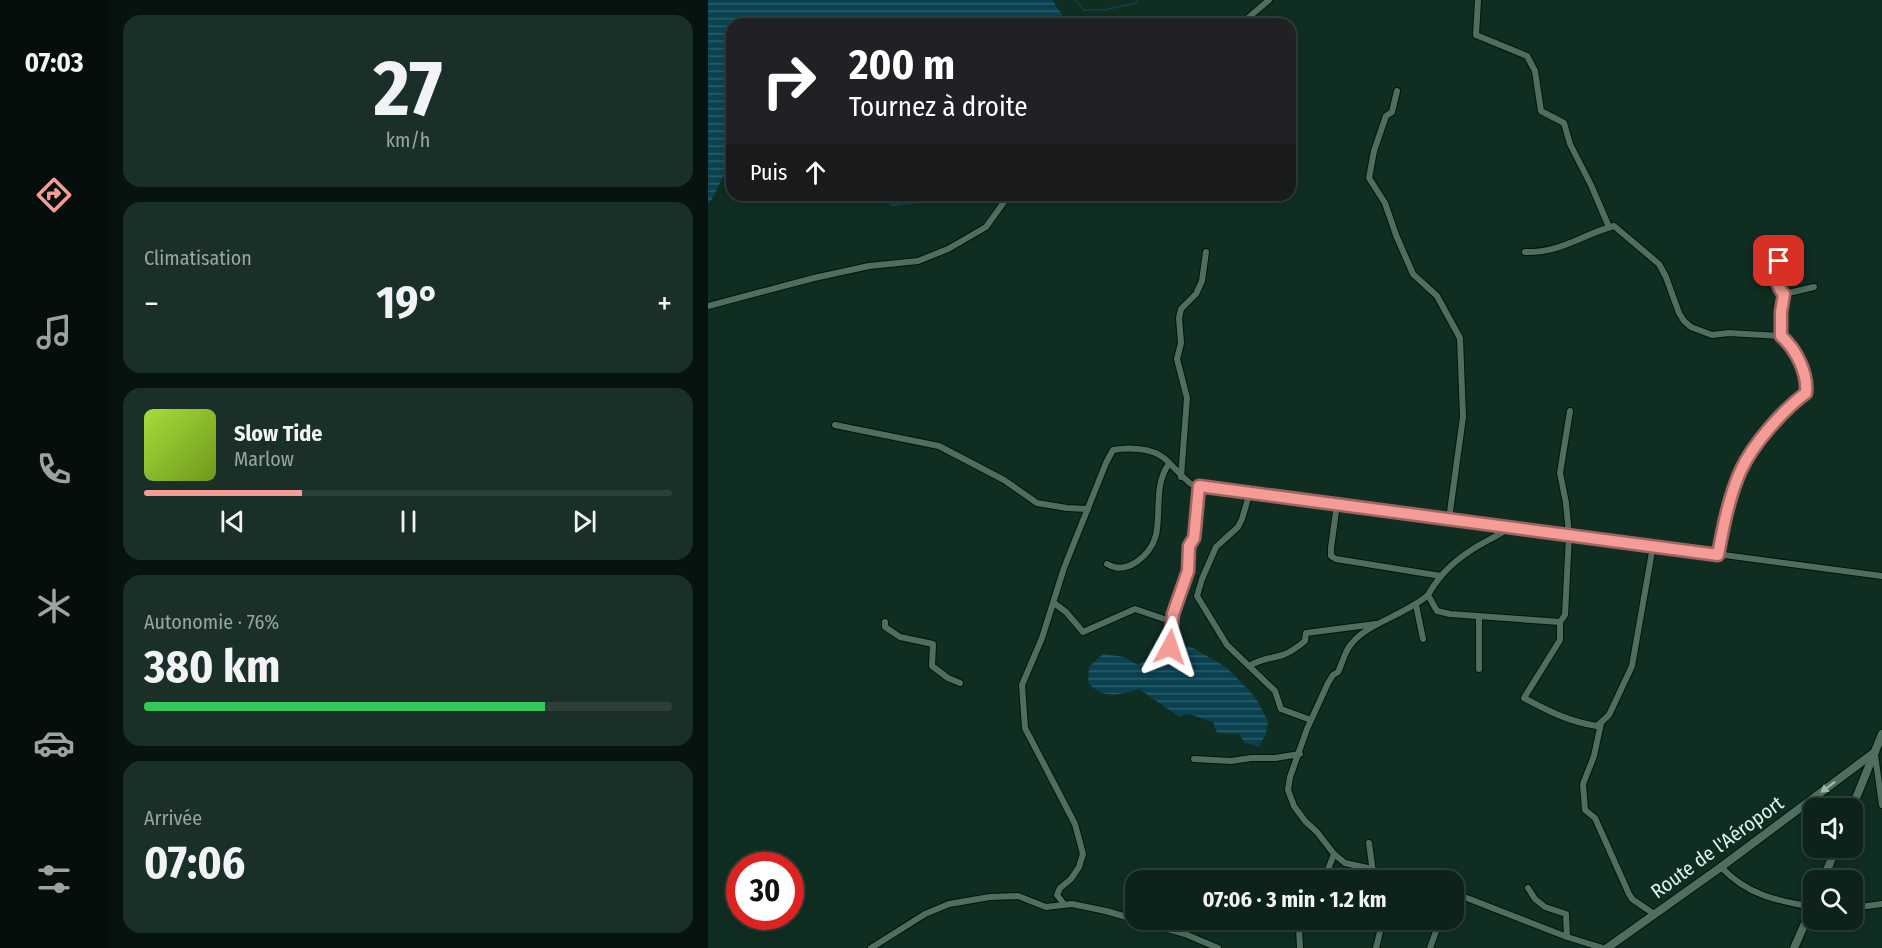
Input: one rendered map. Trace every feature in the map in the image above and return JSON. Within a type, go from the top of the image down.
[{"type":"main road","points":[[1856,798],[1882,734]]},
{"type":"main road","name":"Route de l'Aéroport","points":[[1605,948],[1721,867],[1875,752]]},
{"type":"main road","points":[[1794,948],[1803,928]]},
{"type":"street","points":[[1248,18],[1269,0]]},
{"type":"street","points":[[1478,0],[1476,35],[1527,56],[1535,71],[1541,111],[1564,123],[1570,144],[1609,227]]},
{"type":"street","points":[[1397,91],[1392,112],[1386,116],[1374,151],[1369,178],[1385,202],[1396,236],[1413,274],[1437,296],[1460,338],[1463,417],[1449,519]]},
{"type":"street","points":[[708,306],[757,292],[858,269],[918,261],[948,249],[986,227],[1005,201]]},
{"type":"street","points":[[1525,252],[1559,249],[1614,226],[1659,264],[1666,277],[1678,313],[1691,327],[1713,335],[1729,333],[1781,336]]},
{"type":"street","points":[[1775,246],[1779,261],[1776,273],[1780,291],[1784,294]]},
{"type":"street","points":[[1181,477],[1186,398],[1177,359],[1181,343],[1179,318],[1181,309],[1196,294],[1202,281],[1206,252]]},
{"type":"street","points":[[1784,294],[1814,287]]},
{"type":"street","points":[[1718,555],[1727,514],[1741,469],[1753,450],[1779,419],[1795,401],[1806,393],[1804,374],[1799,361],[1793,349],[1781,336],[1784,294]]},
{"type":"street","points":[[1570,411],[1560,473],[1569,535],[1565,615],[1560,622],[1560,640],[1524,698],[1578,723],[1597,726],[1609,715],[1632,666],[1653,546]]},
{"type":"street","points":[[835,425],[939,446],[1004,480],[1037,503],[1088,509]]},
{"type":"street","points":[[1064,904],[1057,895],[1060,888],[1071,879],[1079,867],[1083,854],[1075,824],[1025,728],[1022,685],[1042,638],[1064,568],[1113,450],[1123,448],[1155,453],[1163,457],[1181,477],[1199,486],[1882,576]]},
{"type":"street","points":[[1107,564],[1122,568],[1130,566],[1137,562],[1148,549],[1155,537],[1161,473],[1169,464]]},
{"type":"street","points":[[1170,647],[1173,614],[1188,571],[1189,546],[1194,538],[1199,486]]},
{"type":"street","points":[[1250,492],[1238,527],[1216,547],[1197,596],[1227,645],[1275,691],[1281,709],[1311,720]]},
{"type":"street","points":[[1337,504],[1331,556],[1336,559],[1441,576]]},
{"type":"street","points":[[1369,843],[1372,869],[1345,862],[1334,854],[1294,806],[1288,790],[1290,777],[1311,720],[1328,683],[1338,672],[1344,654],[1354,640],[1416,605],[1428,595],[1441,576],[1470,551],[1511,527]]},
{"type":"street","points":[[1428,595],[1437,611],[1560,622]]},
{"type":"street","points":[[1054,603],[1066,612],[1083,632],[1135,609],[1173,622]]},
{"type":"street","points":[[1416,605],[1423,639]]},
{"type":"street","points":[[1479,616],[1479,669]]},
{"type":"street","points":[[885,622],[885,627],[900,637],[933,644],[932,666],[948,678],[960,683]]},
{"type":"street","points":[[1249,666],[1297,647],[1305,641],[1306,633],[1382,623]]},
{"type":"street","points":[[1602,723],[1594,756],[1583,784],[1585,810],[1595,818],[1632,899],[1654,914]]},
{"type":"street","points":[[1875,752],[1882,805]]},
{"type":"street","points":[[1194,759],[1231,761],[1300,754]]},
{"type":"street","points":[[1328,870],[1334,854]]},
{"type":"street","points":[[1721,867],[1744,888],[1787,902],[1803,904]]},
{"type":"street","points":[[1528,888],[1545,907],[1566,914],[1567,937]]},
{"type":"street","points":[[871,948],[925,914],[949,904],[990,897],[1018,896],[1046,907],[1064,904],[1106,911],[1185,934],[1218,948]]},
{"type":"street","points":[[1464,897],[1567,937],[1605,948]]},
{"type":"street","points":[[1863,907],[1882,904]]},
{"type":"street","points":[[1299,930],[1300,948]]},
{"type":"street","points":[[1376,948],[1380,930]]},
{"type":"street","points":[[1430,948],[1436,930]]},
{"type":"water","points":[[708,0],[1052,0],[1064,18],[726,18],[726,170],[708,203]]},
{"type":"water","points":[[882,201],[948,201],[892,206]]},
{"type":"water","points":[[1189,646],[1226,667],[1255,697],[1268,721],[1266,734],[1259,746],[1245,743],[1239,734],[1217,733],[1213,722],[1189,714],[1178,716],[1139,689],[1125,693],[1105,694],[1093,688],[1088,682],[1089,667],[1103,654],[1124,657],[1138,665],[1167,647]]},
{"type":"waterway","points":[[1075,0],[1084,10],[1104,10],[1136,3],[1137,0]]},
{"type":"route","points":[[1170,647],[1173,614],[1188,571],[1189,546],[1194,538],[1199,486],[1718,555],[1727,514],[1741,469],[1753,450],[1795,401],[1806,393],[1807,389],[1799,361],[1793,349],[1781,336],[1784,294],[1780,291],[1776,273],[1779,261]]}]
